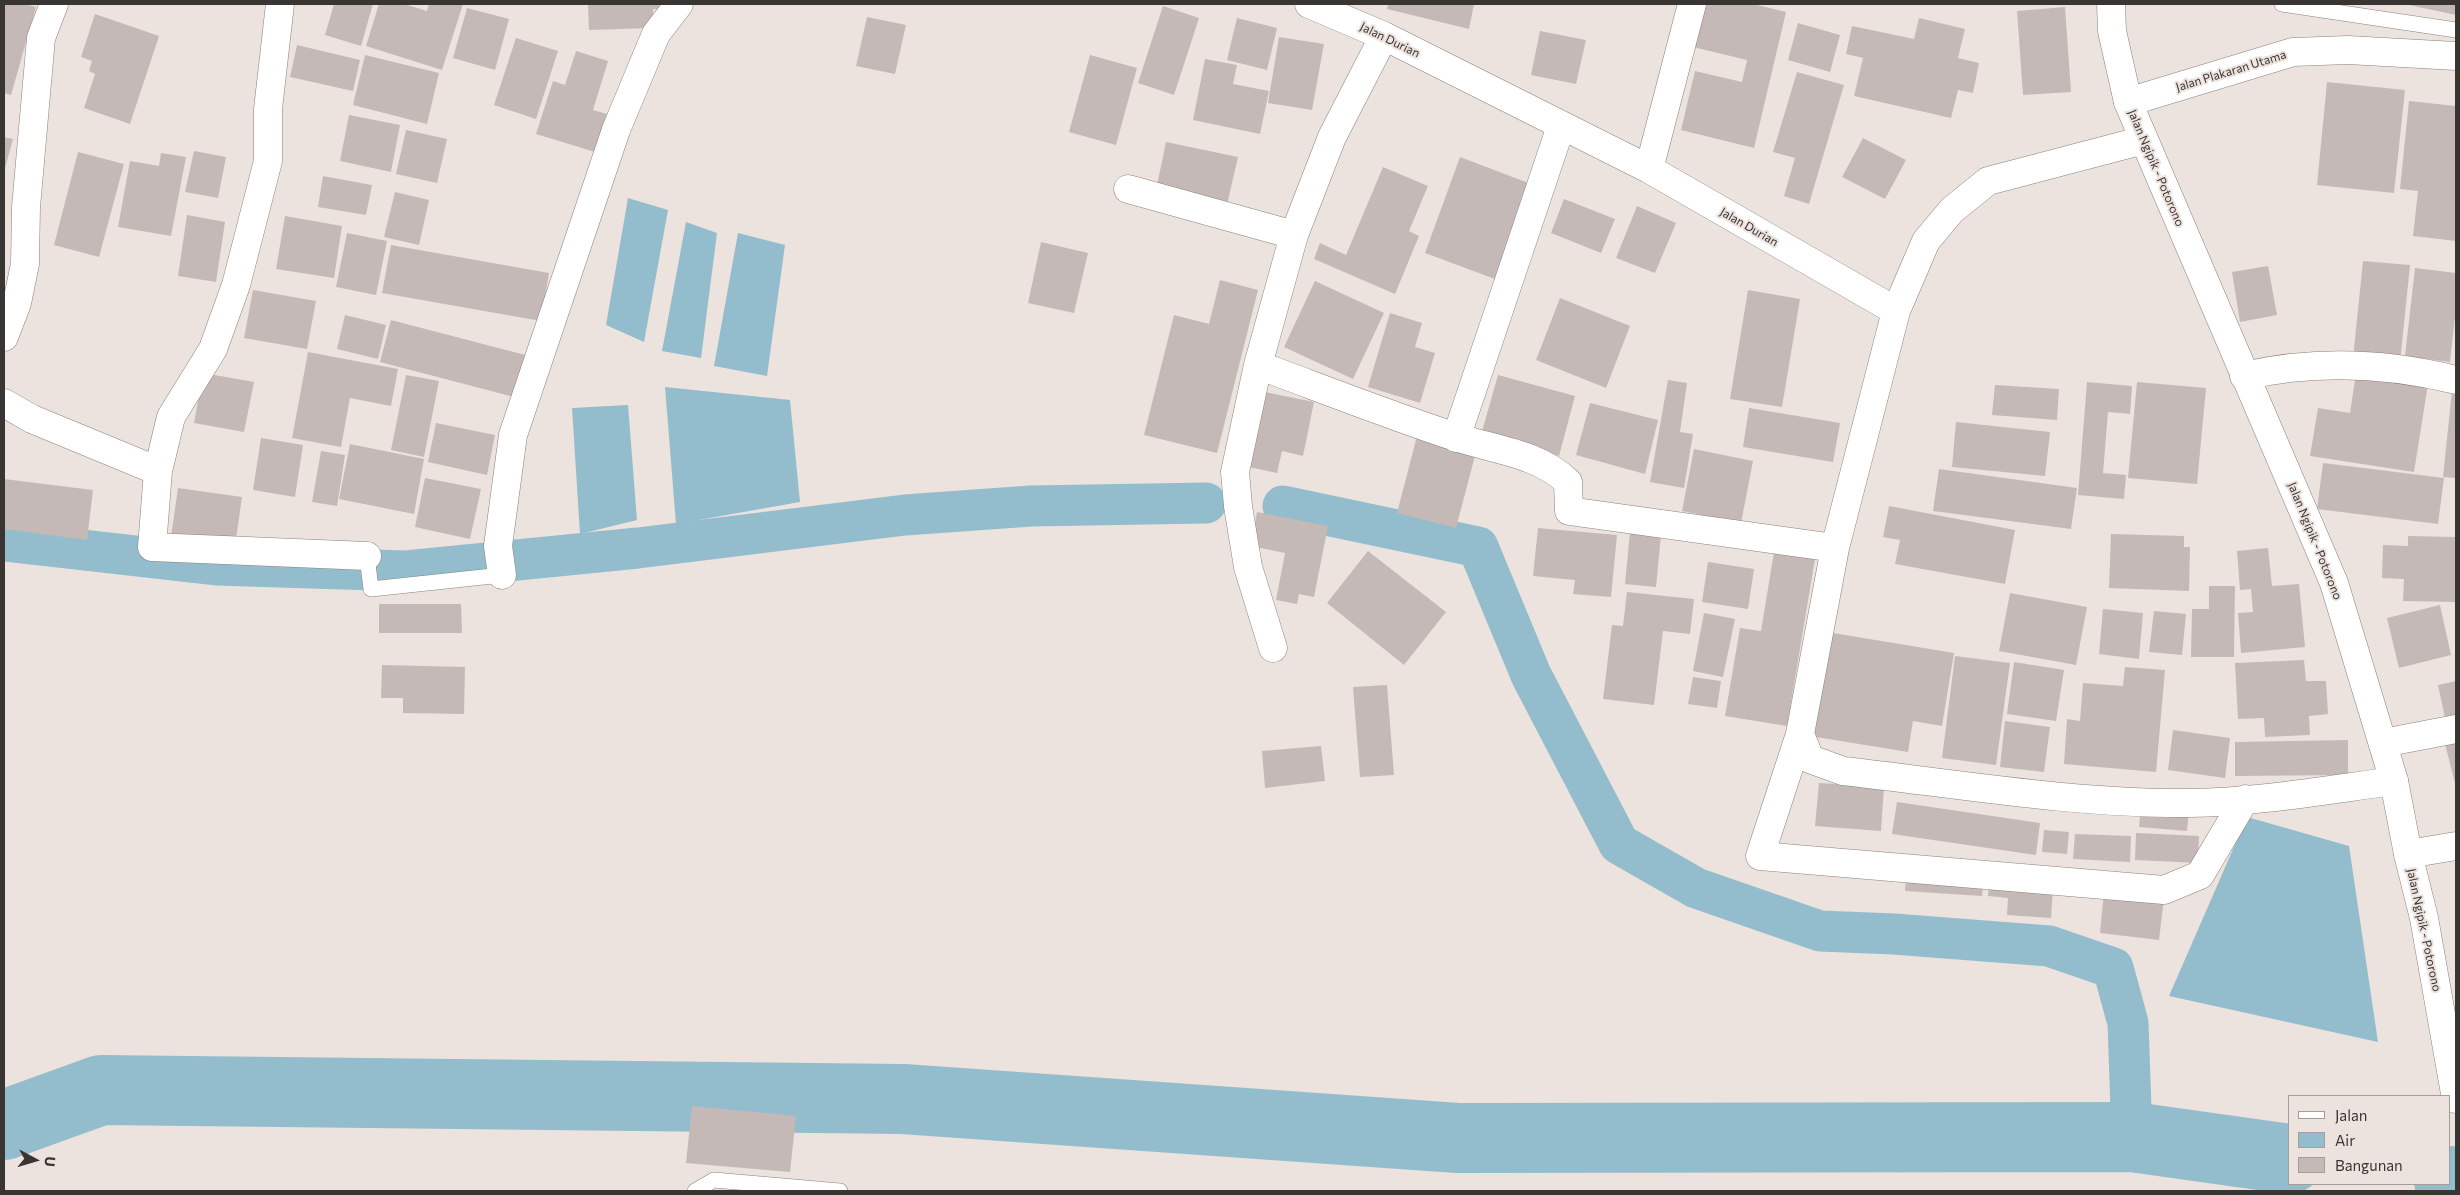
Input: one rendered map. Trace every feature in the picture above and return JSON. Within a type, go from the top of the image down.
[{"type":"street","points":[[4,337],[17,303],[25,264],[26,207],[41,38],[54,4]]},
{"type":"street","points":[[280,4],[268,109],[268,161],[266,170],[232,294],[213,349],[172,417],[158,470],[152,547],[367,556]]},
{"type":"street","points":[[502,575],[498,546],[516,425],[616,130],[656,34],[680,4]]},
{"type":"street","name":"Jalan Durian","points":[[1310,4],[1384,36],[1561,126],[1649,168],[1896,311]]},
{"type":"street","points":[[1649,168],[1692,4]]},
{"type":"street","name":"Jalan Ngipik - Potorono","points":[[2111,4],[2112,31],[2128,102],[2334,583],[2394,781],[2431,958],[2456,1099]]},
{"type":"street","points":[[1273,648],[1248,567],[1238,506],[1235,472],[1258,365],[1294,236],[1332,137],[1384,36]]},
{"type":"street","name":"Jalan Plakaran Utama","points":[[2128,102],[2293,52],[2348,50],[2456,56]]},
{"type":"street","points":[[1456,438],[1561,126]]},
{"type":"street","points":[[2144,140],[1988,181],[1952,210],[1926,241],[1896,311],[1836,548],[1800,734],[1760,856],[2164,890],[2200,875],[2246,799]]},
{"type":"street","points":[[1128,189],[1294,236]]},
{"type":"street","points":[[1258,365],[1456,438],[1533,459],[1555,470],[1568,482],[1569,511],[1836,548]]},
{"type":"street","points":[[2244,376],[2264,371],[2356,365],[2418,371],[2456,380]]},
{"type":"street","points":[[4,403],[32,420],[158,470]]},
{"type":"street","points":[[2383,743],[2456,729]]},
{"type":"street","points":[[1800,734],[1810,759],[1843,771],[2107,801],[2191,803],[2246,799],[2394,781]]},
{"type":"street","points":[[2408,854],[2456,846]]},
{"type":"lane","points":[[2282,4],[2456,30]]},
{"type":"lane","points":[[367,556],[371,589],[502,575]]},
{"type":"lane","points":[[695,1191],[714,1180],[840,1191]]},
{"type":"water","points":[[628,198],[668,210],[644,342],[606,325]]},
{"type":"water","points":[[686,222],[717,233],[701,358],[662,351]]},
{"type":"water","points":[[738,233],[785,245],[767,376],[714,366]]},
{"type":"water","points":[[665,387],[790,400],[800,502],[676,524]]},
{"type":"water","points":[[628,405],[637,520],[580,534],[572,408]]},
{"type":"water","points":[[2247,817],[2349,846],[2378,1042],[2169,996]]},
{"type":"building","points":[[4,4],[25,4],[36,7],[11,95],[4,93]]},
{"type":"building","points":[[334,4],[373,4],[361,46],[325,35]]},
{"type":"building","points":[[379,4],[404,4],[427,11],[429,4],[463,4],[442,70],[366,46]]},
{"type":"building","points":[[588,4],[672,4],[672,9],[653,9],[653,28],[589,30]]},
{"type":"building","points":[[1388,4],[1474,4],[1469,29],[1387,9]]},
{"type":"building","points":[[1704,4],[1753,4],[1786,12],[1754,148],[1681,130],[1695,71],[1742,82],[1747,60],[1693,47]]},
{"type":"building","points":[[2456,4],[2456,15],[2409,5]]},
{"type":"building","points":[[1163,6],[1199,18],[1174,95],[1138,83]]},
{"type":"building","points":[[2065,7],[2071,92],[2023,95],[2017,11]]},
{"type":"building","points":[[467,8],[509,19],[495,70],[453,58]]},
{"type":"building","points":[[95,14],[159,36],[130,124],[84,108],[95,74],[89,71],[92,61],[81,57]]},
{"type":"building","points":[[867,17],[906,25],[895,74],[856,66]]},
{"type":"building","points":[[1237,18],[1277,28],[1267,70],[1227,60]]},
{"type":"building","points":[[1919,18],[1965,29],[1958,58],[1979,63],[1973,93],[1958,90],[1951,118],[1854,96],[1863,58],[1846,54],[1852,26],[1914,39]]},
{"type":"building","points":[[1798,23],[1840,35],[1830,72],[1788,60]]},
{"type":"building","points":[[1540,31],[1586,40],[1576,84],[1531,75]]},
{"type":"building","points":[[1279,37],[1324,44],[1312,110],[1268,103]]},
{"type":"building","points":[[516,38],[558,51],[536,119],[494,105]]},
{"type":"building","points":[[297,45],[360,60],[353,91],[290,77]]},
{"type":"building","points":[[576,51],[608,61],[593,110],[607,114],[595,152],[536,134],[553,81],[565,85]]},
{"type":"building","points":[[365,55],[439,73],[427,124],[353,105]]},
{"type":"building","points":[[1090,55],[1137,68],[1116,145],[1069,132]]},
{"type":"building","points":[[1205,59],[1237,65],[1233,84],[1269,91],[1260,134],[1193,120]]},
{"type":"building","points":[[1797,72],[1844,85],[1809,204],[1784,196],[1795,158],[1773,152]]},
{"type":"building","points":[[2327,82],[2405,90],[2394,193],[2317,185]]},
{"type":"building","points":[[2409,101],[2456,106],[2456,241],[2413,236],[2418,191],[2400,189]]},
{"type":"building","points":[[349,115],[400,125],[391,172],[340,161]]},
{"type":"building","points":[[406,130],[447,139],[437,183],[396,174]]},
{"type":"building","points":[[4,137],[13,139],[4,172]]},
{"type":"building","points":[[1863,138],[1906,160],[1885,199],[1842,177]]},
{"type":"building","points":[[1166,142],[1238,157],[1227,205],[1156,190]]},
{"type":"building","points":[[194,151],[226,157],[218,198],[185,192]]},
{"type":"building","points":[[78,152],[124,164],[99,257],[54,245]]},
{"type":"building","points":[[161,153],[186,157],[171,236],[118,227],[130,161],[159,166]]},
{"type":"building","points":[[1460,157],[1531,184],[1495,279],[1425,253]]},
{"type":"building","points":[[1383,167],[1428,186],[1409,231],[1419,236],[1395,294],[1314,259],[1320,243],[1346,255]]},
{"type":"building","points":[[323,176],[372,185],[366,215],[318,207]]},
{"type":"building","points":[[395,192],[429,200],[419,245],[384,237]]},
{"type":"building","points":[[1564,199],[1615,219],[1601,253],[1551,233]]},
{"type":"building","points":[[1637,206],[1676,223],[1655,273],[1616,258]]},
{"type":"building","points":[[187,215],[225,222],[216,282],[178,276]]},
{"type":"building","points":[[285,216],[342,226],[334,278],[276,269]]},
{"type":"building","points":[[347,233],[387,241],[376,295],[336,287]]},
{"type":"building","points":[[1041,242],[1088,253],[1074,313],[1028,303]]},
{"type":"building","points":[[391,245],[549,273],[541,321],[382,293]]},
{"type":"building","points":[[2363,261],[2410,265],[2400,363],[2353,358]]},
{"type":"building","points":[[2268,266],[2277,315],[2240,322],[2232,272]]},
{"type":"building","points":[[2415,268],[2456,273],[2456,308],[2450,362],[2405,356]]},
{"type":"building","points":[[1220,280],[1258,290],[1217,453],[1144,435],[1174,315],[1209,324]]},
{"type":"building","points":[[1315,281],[1384,313],[1353,379],[1284,347]]},
{"type":"building","points":[[253,290],[316,301],[307,349],[244,338]]},
{"type":"building","points":[[1748,290],[1800,299],[1782,407],[1730,399]]},
{"type":"building","points":[[1560,298],[1630,326],[1606,388],[1536,360]]},
{"type":"building","points":[[1390,313],[1422,323],[1415,347],[1435,353],[1420,403],[1368,387]]},
{"type":"building","points":[[345,315],[386,325],[378,359],[337,349]]},
{"type":"building","points":[[391,320],[529,356],[518,398],[380,362]]},
{"type":"building","points":[[308,352],[398,369],[391,406],[350,398],[341,447],[292,438]]},
{"type":"building","points":[[203,373],[254,382],[244,432],[194,423]]},
{"type":"building","points":[[2356,373],[2428,384],[2414,472],[2310,456],[2318,408],[2350,413]]},
{"type":"building","points":[[406,375],[439,381],[424,457],[391,450]]},
{"type":"building","points":[[1498,375],[1575,396],[1559,456],[1481,435]]},
{"type":"building","points":[[1668,380],[1687,383],[1680,432],[1693,434],[1684,488],[1650,482]]},
{"type":"building","points":[[2087,382],[2132,386],[2130,414],[2108,412],[2103,473],[2126,475],[2124,499],[2078,495]]},
{"type":"building","points":[[2137,382],[2206,388],[2197,484],[2128,478]]},
{"type":"building","points":[[1995,385],[2059,389],[2057,420],[1992,415]]},
{"type":"building","points":[[2452,390],[2456,390],[2456,478],[2443,477]]},
{"type":"building","points":[[1260,391],[1314,402],[1303,456],[1282,451],[1277,473],[1244,466]]},
{"type":"building","points":[[1590,403],[1658,420],[1645,474],[1576,455]]},
{"type":"building","points":[[1749,408],[1840,423],[1833,462],[1743,447]]},
{"type":"building","points":[[1956,422],[2050,432],[2045,476],[1952,467]]},
{"type":"building","points":[[436,423],[495,435],[487,475],[428,462]]},
{"type":"building","points":[[1417,436],[1476,452],[1456,528],[1397,513]]},
{"type":"building","points":[[261,438],[303,445],[295,497],[253,490]]},
{"type":"building","points":[[350,444],[424,459],[414,514],[339,499]]},
{"type":"building","points":[[1694,449],[1753,461],[1741,523],[1682,511]]},
{"type":"building","points":[[321,451],[345,455],[337,506],[312,502]]},
{"type":"building","points":[[2323,463],[2444,478],[2438,524],[2317,509]]},
{"type":"building","points":[[1939,469],[2077,488],[2071,529],[1933,511]]},
{"type":"building","points":[[425,478],[481,489],[470,539],[415,527]]},
{"type":"building","points":[[4,479],[93,490],[87,540],[4,529]]},
{"type":"building","points":[[178,488],[242,497],[235,546],[171,537]]},
{"type":"building","points":[[1889,506],[2015,530],[2005,584],[1895,564],[1900,540],[1883,537]]},
{"type":"building","points":[[1257,512],[1328,526],[1314,597],[1299,594],[1297,604],[1276,600],[1285,553],[1251,546]]},
{"type":"building","points":[[1538,528],[1617,535],[1611,597],[1573,594],[1575,580],[1533,576]]},
{"type":"building","points":[[1630,532],[1661,535],[1656,587],[1625,584]]},
{"type":"building","points":[[2111,534],[2184,536],[2184,547],[2190,547],[2189,591],[2109,588]]},
{"type":"building","points":[[2408,536],[2456,537],[2456,602],[2403,601],[2404,579],[2382,578],[2383,545],[2408,546]]},
{"type":"building","points":[[2268,548],[2272,586],[2299,584],[2305,647],[2241,653],[2238,613],[2253,612],[2251,589],[2240,590],[2237,551]]},
{"type":"building","points":[[1368,551],[1446,612],[1404,665],[1327,603]]},
{"type":"building","points":[[1774,552],[1815,559],[1787,726],[1725,716],[1740,628],[1761,631]]},
{"type":"building","points":[[1708,562],[1754,569],[1748,609],[1702,602]]},
{"type":"building","points":[[2209,586],[2235,586],[2234,657],[2191,657],[2192,609],[2209,609]]},
{"type":"building","points":[[1627,592],[1694,599],[1690,634],[1663,631],[1654,705],[1603,699],[1612,625],[1623,626]]},
{"type":"building","points":[[2010,593],[2087,607],[2076,665],[1999,651]]},
{"type":"building","points":[[379,604],[461,604],[462,633],[379,633]]},
{"type":"building","points":[[2440,605],[2451,655],[2399,668],[2387,618]]},
{"type":"building","points":[[2103,609],[2143,613],[2139,659],[2099,654]]},
{"type":"building","points":[[2154,611],[2186,614],[2182,655],[2149,652]]},
{"type":"building","points":[[1704,613],[1735,619],[1723,677],[1693,671]]},
{"type":"building","points":[[1827,632],[1954,653],[1942,726],[1913,721],[1908,752],[1810,736]]},
{"type":"building","points":[[1955,656],[2010,663],[1996,765],[1942,758]]},
{"type":"building","points":[[2304,660],[2306,681],[2326,681],[2328,714],[2309,716],[2310,735],[2265,737],[2264,718],[2238,719],[2235,663]]},
{"type":"building","points":[[2014,662],[2064,670],[2056,721],[2007,714]]},
{"type":"building","points":[[382,665],[465,667],[464,714],[403,713],[403,698],[381,698]]},
{"type":"building","points":[[2125,667],[2165,670],[2156,772],[2064,764],[2067,719],[2080,721],[2083,683],[2123,686]]},
{"type":"building","points":[[1693,677],[1721,681],[1717,708],[1688,704]]},
{"type":"building","points":[[2456,681],[2456,716],[2445,718],[2438,685]]},
{"type":"building","points":[[1387,685],[1394,775],[1360,777],[1353,687]]},
{"type":"building","points":[[2005,721],[2050,727],[2044,772],[2000,767]]},
{"type":"building","points":[[2173,730],[2230,738],[2225,778],[2168,770]]},
{"type":"building","points":[[2456,737],[2456,787],[2444,740]]},
{"type":"building","points":[[2348,740],[2348,775],[2235,776],[2235,742]]},
{"type":"building","points":[[1321,746],[1325,781],[1265,788],[1262,751]]},
{"type":"building","points":[[1819,783],[1884,787],[1881,831],[1815,826]]},
{"type":"building","points":[[1897,802],[2040,823],[2036,855],[1892,834]]},
{"type":"building","points":[[2141,807],[2189,810],[2187,831],[2139,827]]},
{"type":"building","points":[[2044,830],[2069,832],[2067,854],[2042,852]]},
{"type":"building","points":[[2136,833],[2199,836],[2198,863],[2135,860]]},
{"type":"building","points":[[2075,834],[2131,836],[2130,862],[2073,859]]},
{"type":"building","points":[[1906,878],[1983,883],[1982,896],[1905,891]]},
{"type":"building","points":[[1989,883],[2053,888],[2051,918],[2007,915],[2008,898],[1988,896]]},
{"type":"building","points":[[2104,891],[2164,898],[2159,940],[2100,933]]},
{"type":"building","points":[[692,1106],[796,1116],[790,1172],[686,1163]]},
{"type":"waterway","points":[[4,541],[216,565],[406,571],[638,548],[905,515],[1031,506],[1206,503]]},
{"type":"waterway","points":[[1283,506],[1478,547],[1531,675],[1619,844],[1696,888],[1820,931],[1894,934],[2049,946],[2113,968],[2128,1023],[2132,1137]]},
{"type":"waterway","points":[[4,1125],[101,1090],[903,1099],[1458,1138],[2132,1137],[2288,1159]]},
{"type":"waterway","points":[[2450,1181],[2456,1182]]}]
